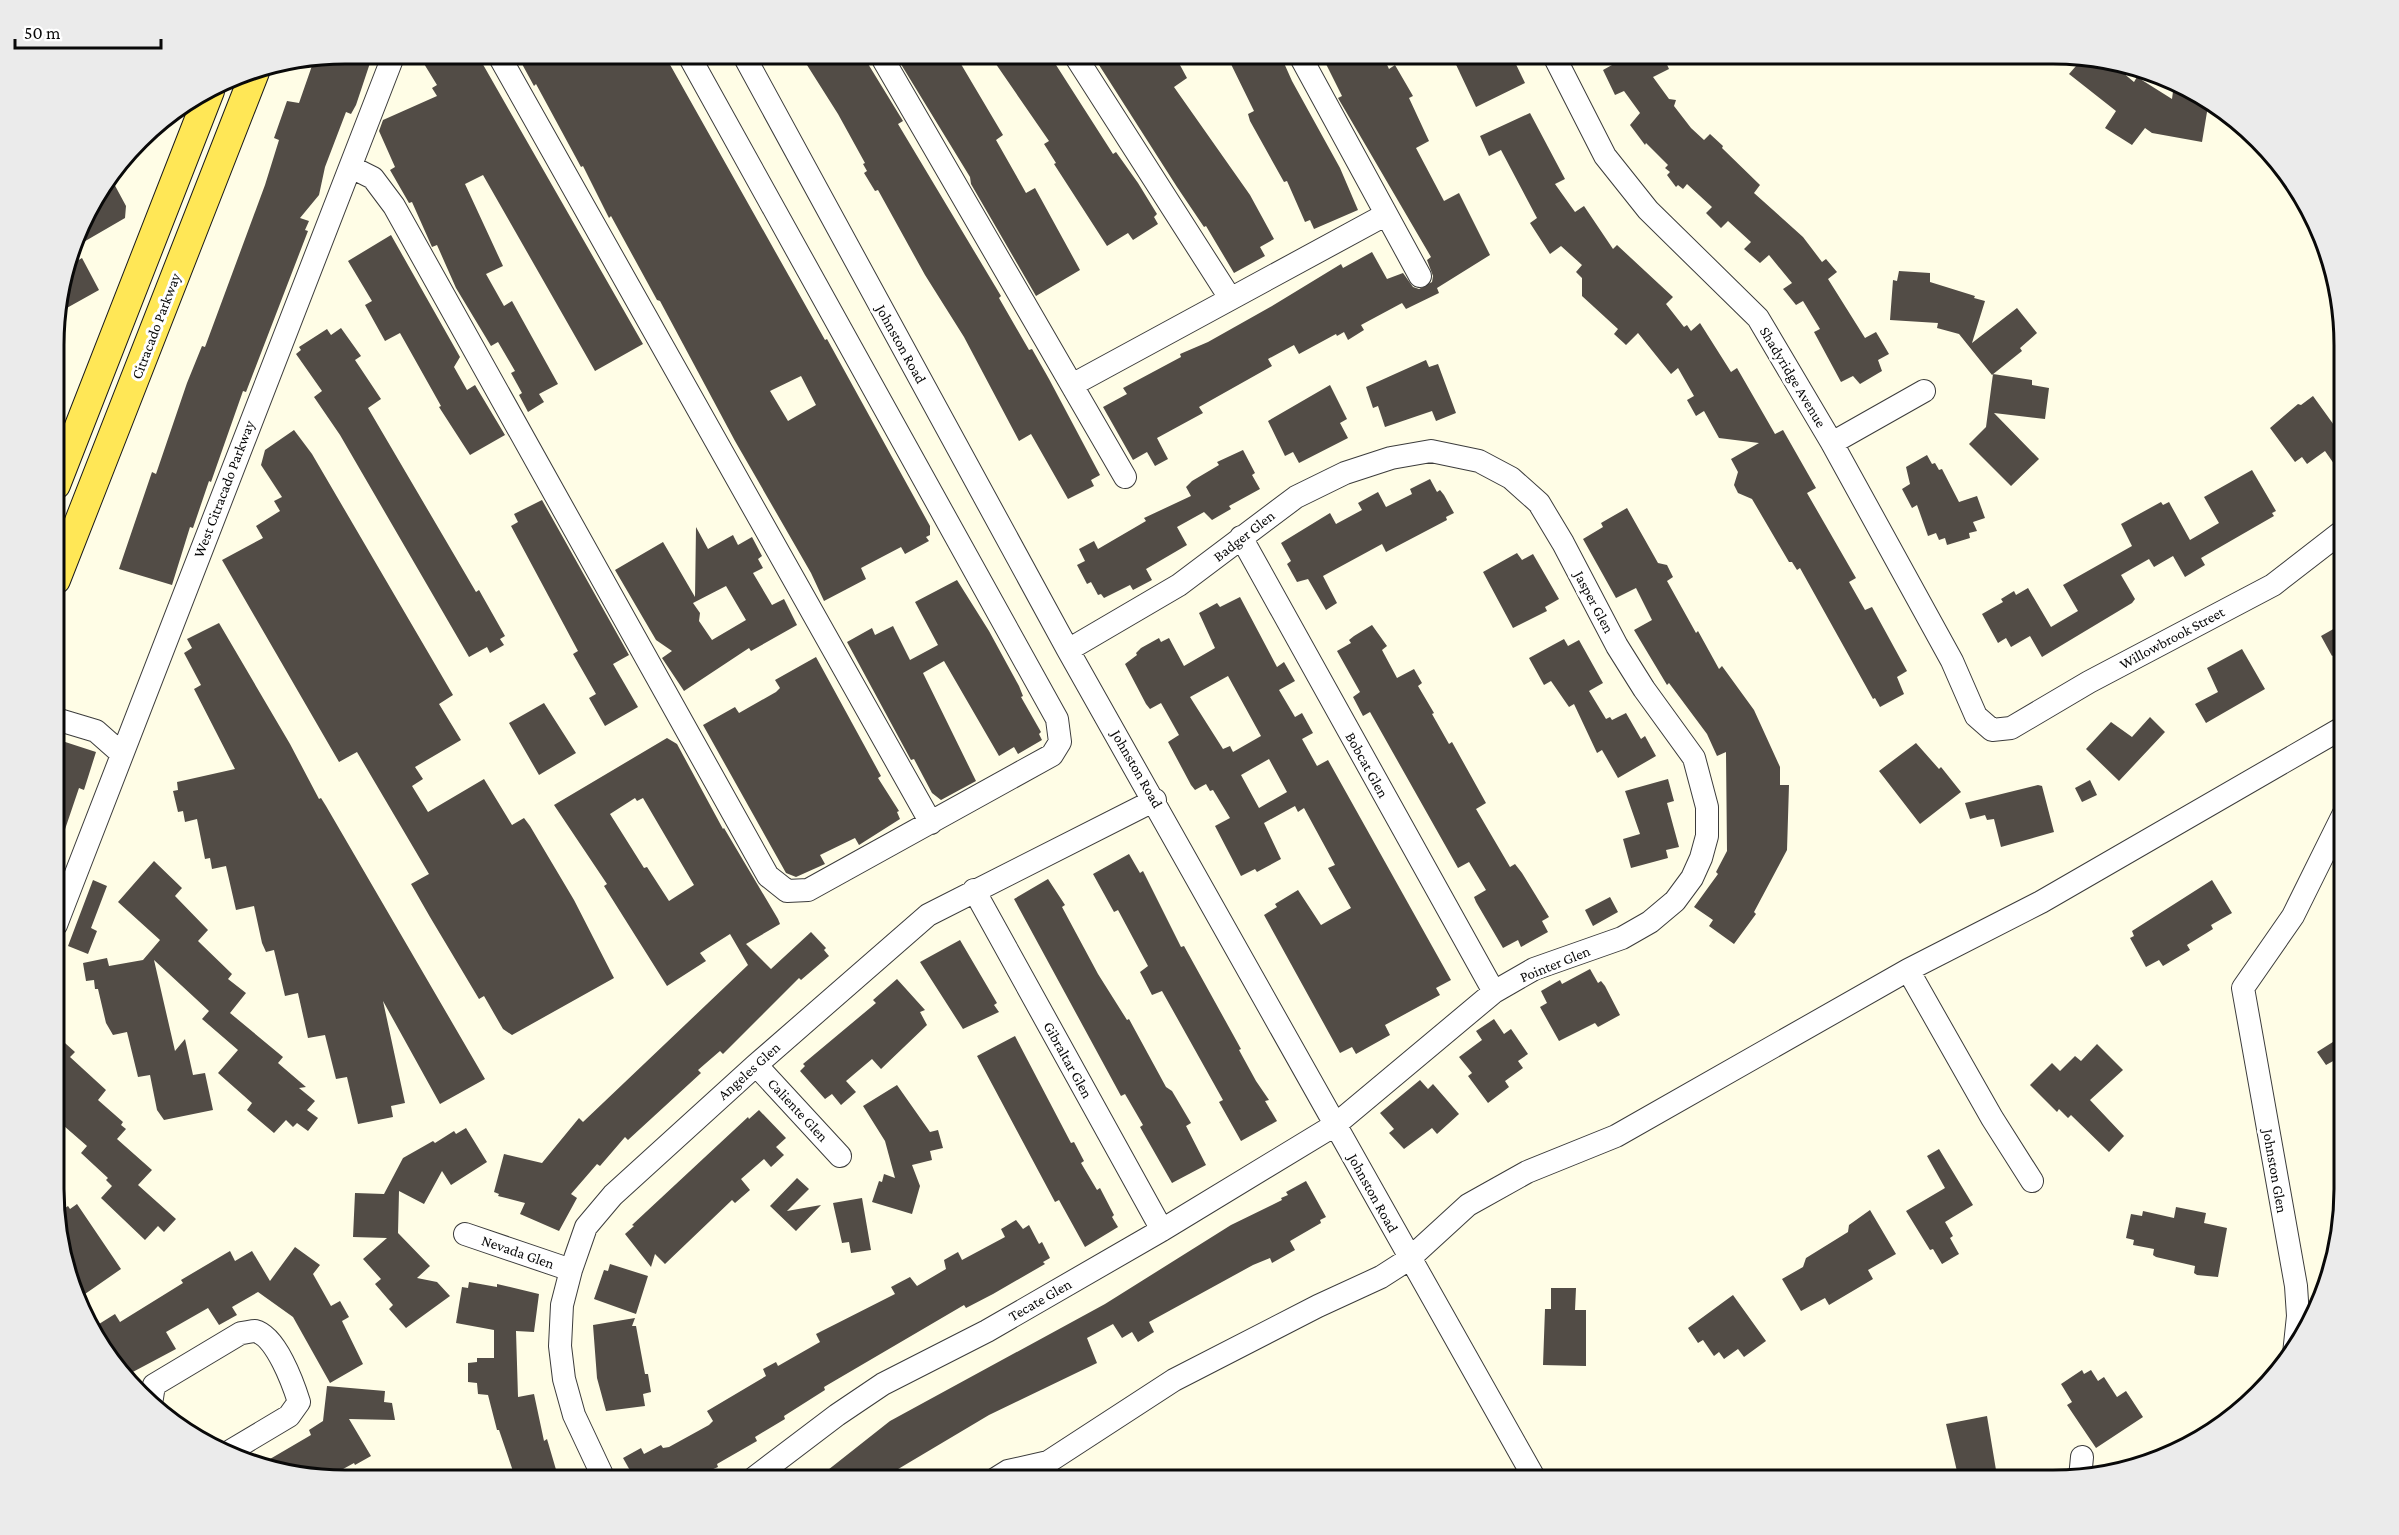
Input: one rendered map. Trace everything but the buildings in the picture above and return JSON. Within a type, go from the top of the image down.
[{"type":"main road","name":"Citracado Parkway","points":[[64,560],[252,80]]},
{"type":"main road","points":[[64,464],[206,102]]},
{"type":"street","name":"West Citracado Parkway","points":[[64,905],[390,64]]},
{"type":"street","points":[[504,64],[932,823]]},
{"type":"street","points":[[351,167],[373,178],[394,207],[768,876],[787,891],[808,890],[1052,755],[1060,742],[1057,719],[694,64]]},
{"type":"street","name":"Johnston Road","points":[[748,64],[1068,650],[1155,800],[1409,1259],[1530,1470]]},
{"type":"street","points":[[886,64],[1125,477]]},
{"type":"street","points":[[1080,64],[1230,298]]},
{"type":"street","points":[[1304,64],[1420,276]]},
{"type":"street","name":"Shadyridge Avenue","points":[[1558,64],[1605,156],[1648,210],[1758,318],[1832,443],[1952,661],[1976,716],[1992,729]]},
{"type":"street","points":[[1072,385],[1385,215]]},
{"type":"street","points":[[1832,443],[1924,391]]},
{"type":"street","name":"Badger Glen","points":[[1068,650],[1179,585],[1296,497],[1345,473],[1391,458],[1431,451]]},
{"type":"street","name":"Jasper Glen","points":[[1431,451],[1479,461],[1511,478],[1539,503],[1563,543],[1617,646],[1644,689],[1694,758],[1707,807]]},
{"type":"street","name":"Bobcat Glen","points":[[1241,537],[1494,992]]},
{"type":"street","name":"Willowbrook Street","points":[[1992,729],[2011,728],[2089,682],[2273,585],[2334,539]]},
{"type":"street","points":[[64,721],[96,731],[122,754]]},
{"type":"street","points":[[1012,1470],[1048,1462],[1174,1380],[1318,1306],[1381,1277],[1409,1259],[1468,1205],[1527,1172],[1616,1136],[1908,970],[2041,902],[2334,733]]},
{"type":"street","name":"Angeles Glen","points":[[601,1470],[574,1415],[564,1379],[560,1346],[562,1305],[586,1227],[613,1195],[900,936],[928,915],[974,890],[1155,800]]},
{"type":"street","name":"Pointer Glen","points":[[1335,1125],[1494,992],[1534,969],[1622,938],[1650,922],[1675,901],[1692,878],[1701,858],[1707,836],[1707,807]]},
{"type":"street","name":"Johnston Glen","points":[[2296,1331],[2296,1286],[2243,988],[2293,916],[2334,833]]},
{"type":"street","name":"Gibraltar Glen","points":[[974,890],[1162,1230]]},
{"type":"street","points":[[1908,970],[1986,1108],[2032,1181]]},
{"type":"street","name":"Caliente Glen","points":[[756,1065],[840,1156]]},
{"type":"street","name":"Tecate Glen","points":[[764,1470],[837,1415],[883,1384],[987,1330],[1162,1230],[1335,1125]]},
{"type":"street","name":"Nevada Glen","points":[[465,1234],[571,1270]]},
{"type":"street","points":[[153,1394],[154,1385],[241,1333],[255,1331],[269,1339],[293,1381],[298,1402],[289,1416],[235,1448]]}]
